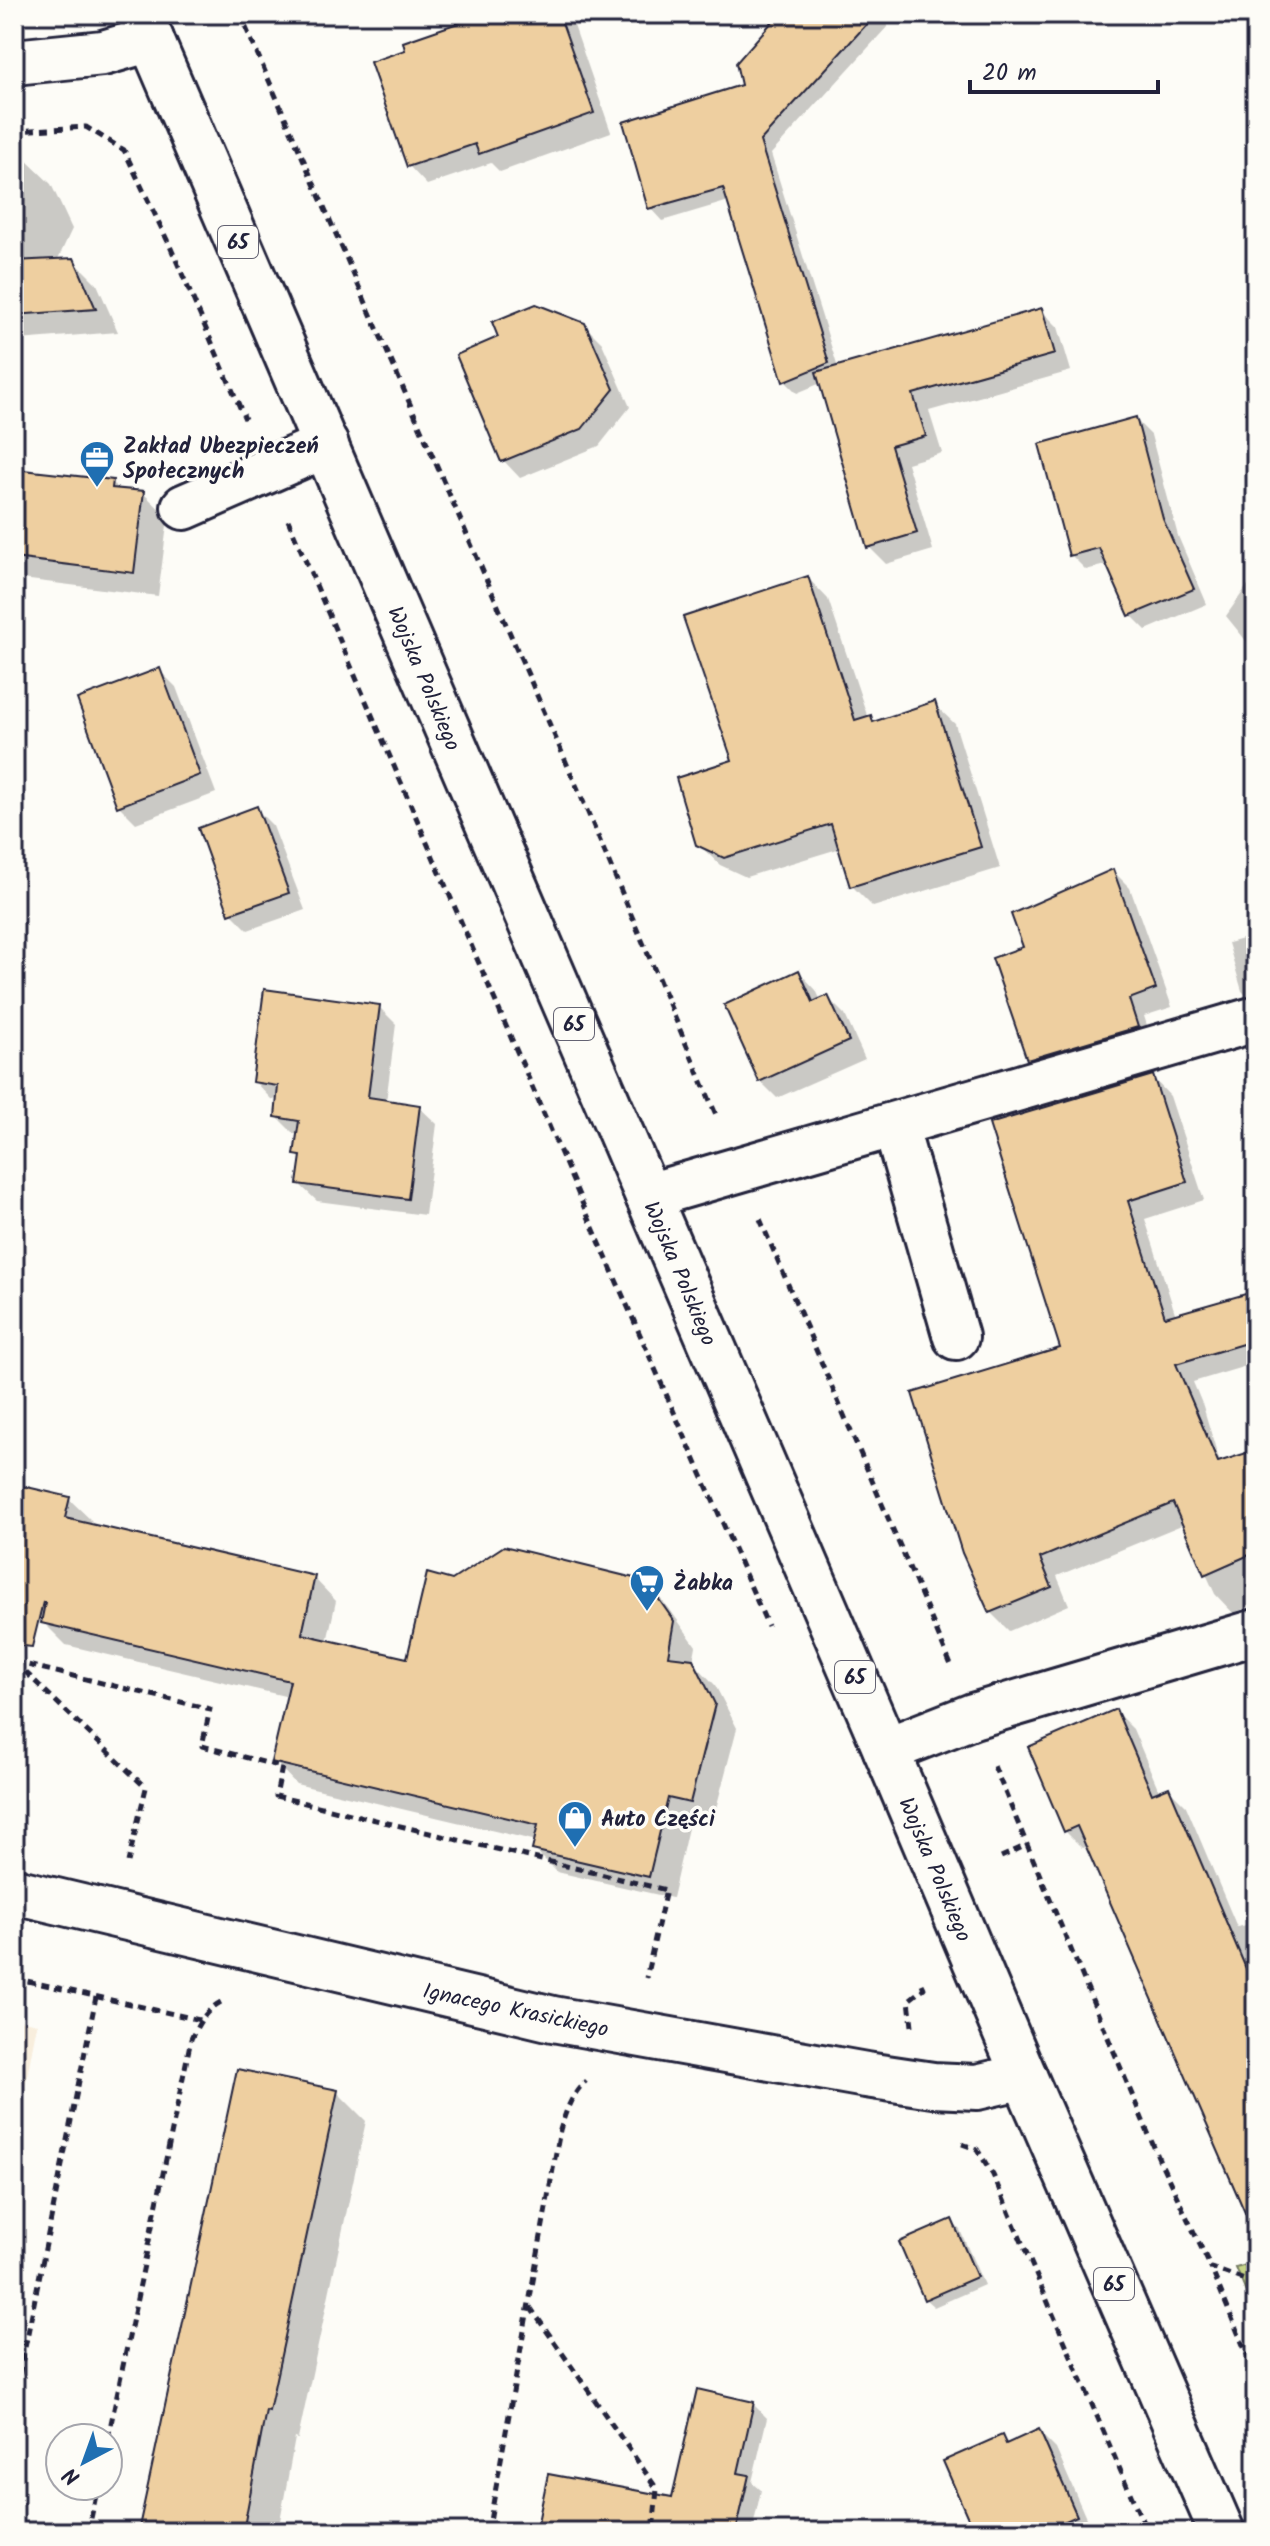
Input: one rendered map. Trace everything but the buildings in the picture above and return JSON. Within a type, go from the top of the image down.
[{"type":"main road","points":[[14,62],[103,53],[145,27]]},
{"type":"main road","name":"Wojska Polskiego","points":[[145,27],[1222,2532]]},
{"type":"main road","points":[[184,507],[326,445]]},
{"type":"main road","points":[[648,1196],[1256,1019]]},
{"type":"main road","points":[[895,1125],[956,1337]]},
{"type":"main road","points":[[886,1750],[973,1716],[1256,1632]]},
{"type":"main road","name":"Ignacego Krasickiego","points":[[14,1891],[553,2019],[933,2085],[977,2087],[1024,2076]]},
{"type":"path","points":[[240,14],[580,794],[1159,2159],[1211,2268],[1256,2376]]},
{"type":"path","points":[[14,131],[86,127],[124,150],[170,246],[587,1214],[773,1637]]},
{"type":"path","points":[[14,1662],[146,1788],[126,1871]]},
{"type":"path","points":[[14,1662],[210,1709],[202,1746],[282,1767],[276,1796],[666,1890],[643,1991]]},
{"type":"path","points":[[1001,1857],[1027,1845]]},
{"type":"path","points":[[913,2030],[909,2000],[924,1988],[918,1974]]},
{"type":"path","points":[[14,1978],[200,2020]]},
{"type":"path","points":[[111,2422],[191,2039],[200,2020],[214,2005],[233,1996]]},
{"type":"path","points":[[14,2402],[96,1997]]},
{"type":"path","points":[[488,2532],[560,2130],[576,2090],[590,2077]]},
{"type":"path","points":[[953,2141],[977,2149],[993,2175],[1147,2532]]},
{"type":"path","points":[[1211,2268],[1256,2284]]},
{"type":"path","points":[[530,2307],[657,2489],[653,2532]]},
{"type":"path","points":[[88,2532],[95,2502]]},
{"type":"shaded area","points":[[14,2019],[37,2024],[14,2144]]},
{"type":"green space","points":[[1256,2262],[1256,2317],[1236,2268]]},
{"type":"place","name":"Zakład Ubezpieczeń Społecznych","points":[[97,489]]},
{"type":"place","name":"Żabka","points":[[647,1613]]},
{"type":"place","name":"Auto Części","points":[[575,1849]]}]
